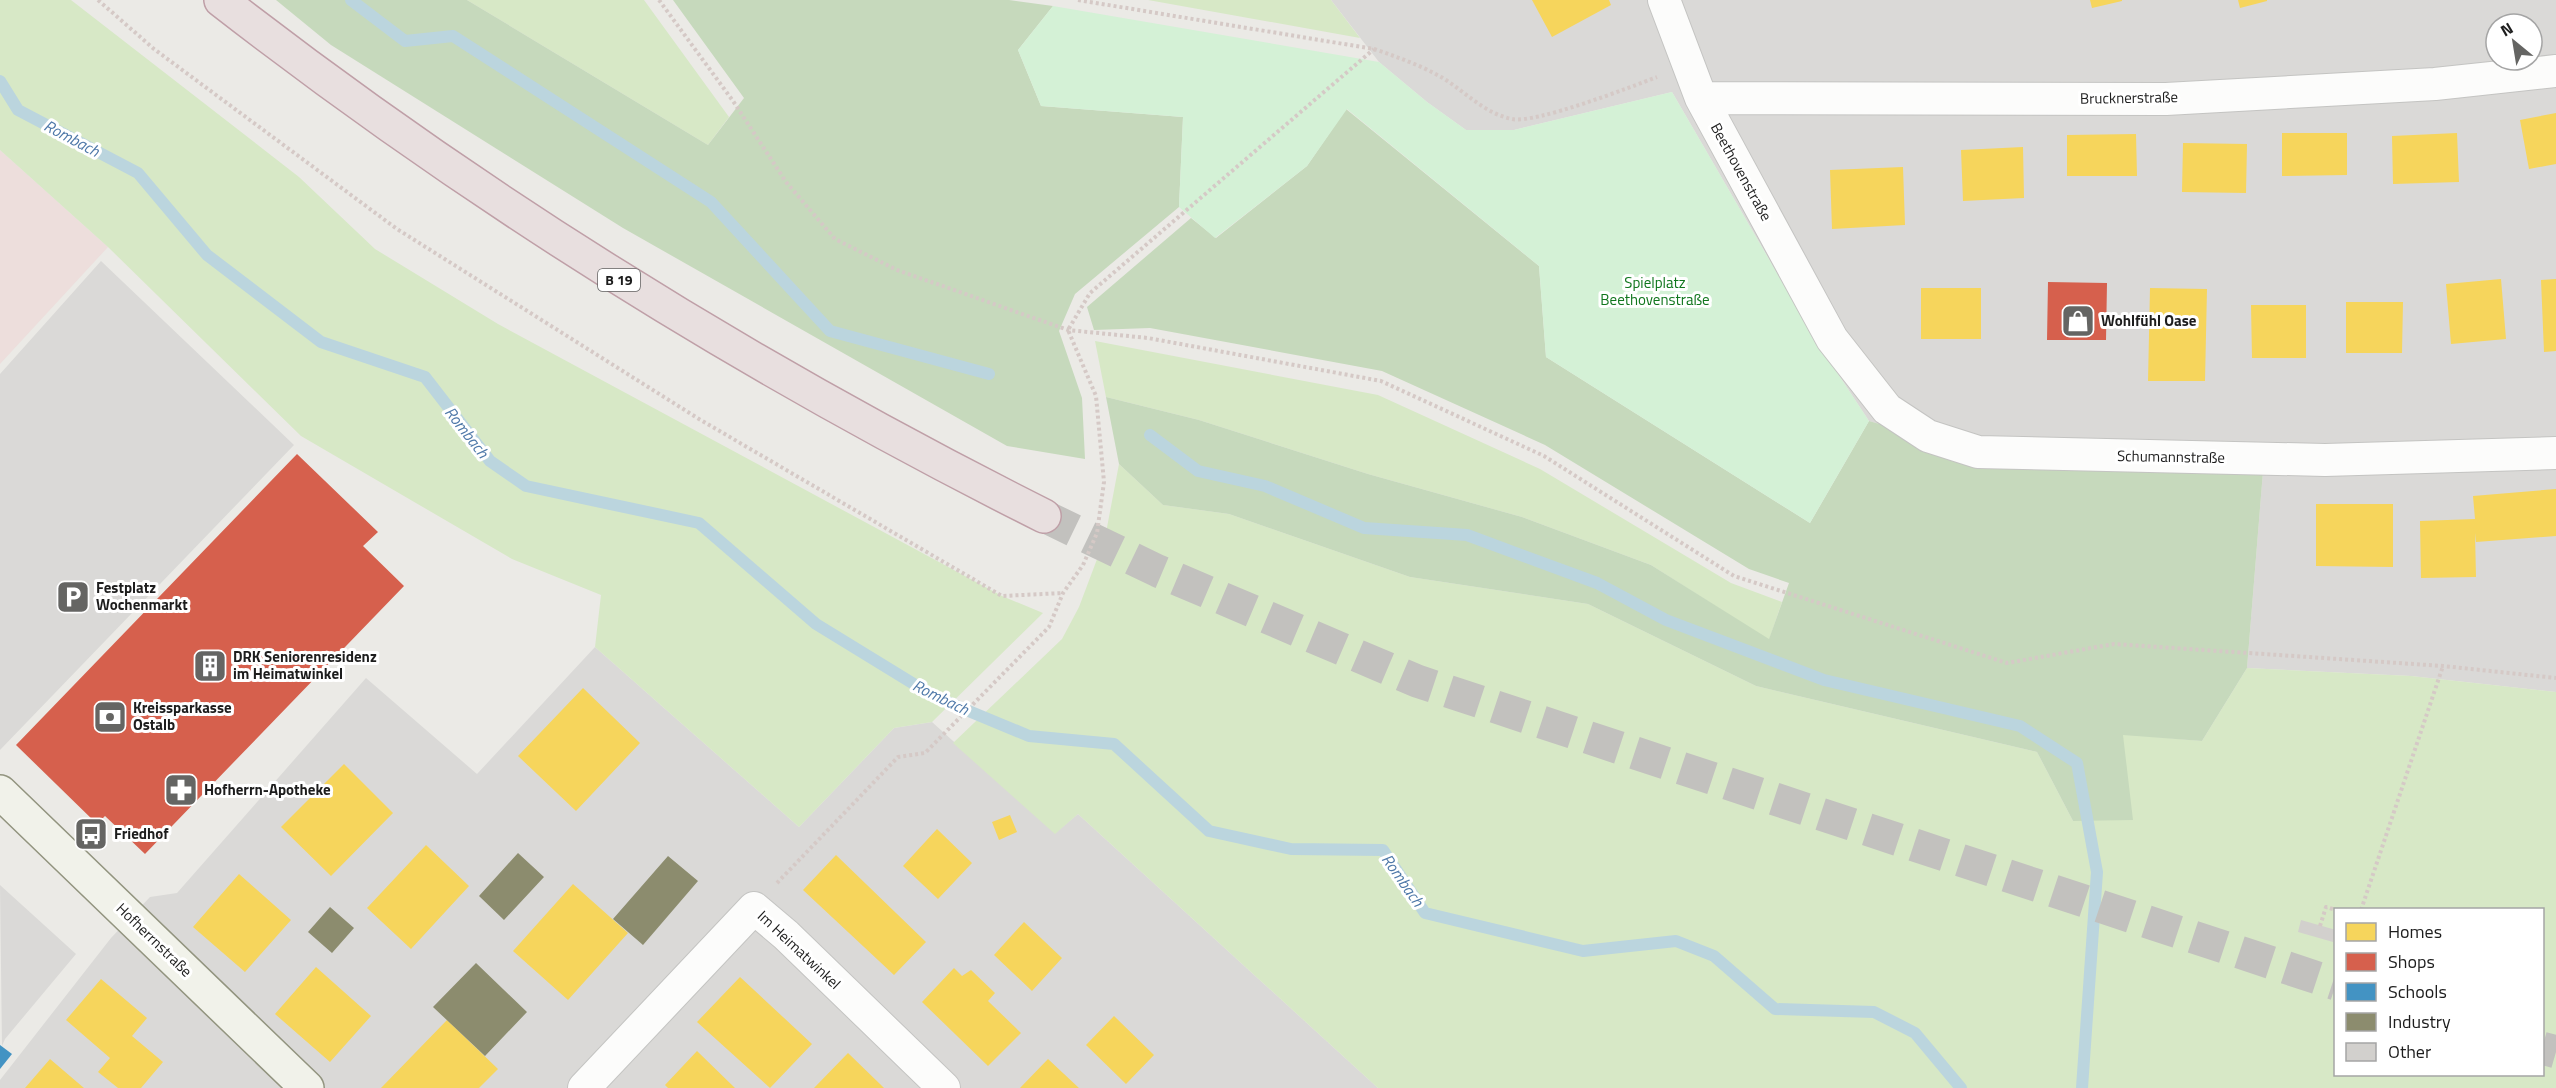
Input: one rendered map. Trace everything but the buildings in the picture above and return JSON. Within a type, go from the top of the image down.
[{"type":"highway","name":"B 19","points":[[221,0],[298,60],[420,148],[616,278],[803,389],[1044,516]]},
{"type":"street","name":"Beethovenstraße","points":[[1664,0],[1688,69],[1701,98],[1832,339]]},
{"type":"street","name":"Brucknerstraße","points":[[1701,98],[2166,99],[2435,84],[2556,71]]},
{"type":"street","name":"Schumannstraße","points":[[1832,339],[1887,410],[1928,436],[1978,452],[2325,460],[2556,453]]},
{"type":"street","name":"Hofherrnstraße","points":[[0,792],[307,1088]]},
{"type":"street","name":"Im Heimatwinkel","points":[[584,1088],[754,909],[786,935],[944,1088]]},
{"type":"path","points":[[98,0],[154,50],[397,229],[699,419],[1002,596],[1063,593]]},
{"type":"path","points":[[659,0],[786,182],[835,239],[897,270],[1068,330],[1148,338],[1381,381],[1544,456],[1734,576],[2007,663],[2114,644],[2443,666],[2556,678]]},
{"type":"path","points":[[1078,0],[1374,49],[1408,60],[1443,78],[1474,103],[1513,120],[1553,112],[1688,69]]},
{"type":"path","points":[[1068,330],[1090,292],[1374,49]]},
{"type":"path","points":[[754,909],[898,757],[925,753],[1049,627],[1063,593],[1083,565],[1097,533],[1104,482],[1096,396],[1068,330]]},
{"type":"path","points":[[2361,908],[2443,666]]},
{"type":"path","points":[[2320,926],[2326,907],[2334,909]]},
{"type":"shaded area","points":[[1331,0],[2556,0],[2556,692],[2411,676],[2247,668],[2264,459],[1978,452],[1869,421],[1817,342],[1672,92],[1514,130],[1466,130],[1427,102],[1379,62]]},
{"type":"shaded area","points":[[0,150],[108,247],[0,364]]},
{"type":"shaded area","name":"Festplatz Wochenmarkt","points":[[101,261],[294,445],[0,750],[0,374]]},
{"type":"shaded area","points":[[595,647],[799,827],[894,728],[932,722],[1055,833],[1078,814],[1378,1088],[0,1088],[0,1080],[111,938],[150,897],[177,893],[366,678],[477,774]]},
{"type":"shaded area","points":[[0,885],[76,954],[5,1039],[2,1046]]},
{"type":"green space","points":[[0,0],[71,0],[299,177],[375,249],[498,324],[1002,596],[1043,613],[932,722],[894,728],[799,827],[595,647],[601,595],[512,559],[301,436],[108,247],[0,150]]},
{"type":"green space","points":[[276,0],[467,0],[708,145],[744,98],[673,0],[1009,0],[1053,6],[1018,50],[1041,106],[1183,117],[1179,207],[1075,294],[1059,331],[1082,398],[1085,459],[1007,446],[623,228],[331,45]]},
{"type":"green space","points":[[467,0],[644,0],[729,117],[708,145]]},
{"type":"green space","points":[[1148,0],[1331,0],[1360,38]]},
{"type":"green space","name":"Spielplatz Beethovenstraße","points":[[1053,6],[1379,62],[1427,102],[1466,130],[1514,130],[1672,92],[1817,342],[1869,421],[1810,523],[1546,357],[1539,266],[1347,109],[1307,166],[1215,238],[1179,207],[1183,117],[1041,106],[1018,50]]},
{"type":"green space","points":[[1346,109],[1539,266],[1546,357],[1810,523],[1869,421],[1978,452],[2264,459],[2247,668],[2202,741],[2123,735],[2133,820],[2073,821],[2037,752],[1756,686],[1588,604],[1410,577],[1229,514],[1163,505],[1119,464],[1106,397],[1199,420],[1368,474],[1522,517],[1651,565],[1769,639],[1789,583],[1749,569],[1545,445],[1382,371],[1150,328],[1094,330],[1087,307],[1191,218],[1216,238],[1307,166]]},
{"type":"green space","points":[[1095,341],[1378,395],[1540,469],[1731,583],[1782,602],[1769,640],[1651,565],[1522,517],[1368,474],[1199,420],[1106,397]]},
{"type":"green space","points":[[1119,464],[1163,505],[1229,514],[1410,577],[1588,604],[1756,686],[2037,752],[2073,821],[2122,734],[2202,741],[2247,668],[2411,676],[2556,692],[2556,1088],[1378,1088],[1078,814],[1055,834],[953,743],[1062,639],[1079,607],[1105,538]]},
{"type":"waterway","points":[[351,0],[405,41],[453,36],[711,202],[830,331],[989,374]]},
{"type":"waterway","name":"Rombach","points":[[0,81],[18,110],[138,173],[207,255],[321,342],[425,377],[490,461],[526,486],[699,523],[816,624],[935,697],[1029,736],[1114,744],[1209,831],[1291,849],[1383,850],[1425,913],[1583,951],[1676,941],[1714,956],[1775,1009],[1874,1012],[1915,1033],[1961,1088]]},
{"type":"waterway","points":[[1150,435],[1198,471],[1265,486],[1364,528],[1467,535],[1597,583],[1666,620],[1824,680],[2020,726],[2077,763],[2097,872],[2082,1088]]},
{"type":"tunnel","points":[[1044,516],[1158,571],[1417,681],[2334,983]]},
{"type":"tunnel","points":[[2544,1049],[2556,1052]]},
{"type":"place","name":"Wohlfühl Oase","points":[[2078,321]]},
{"type":"place","name":"Festplatz Wochenmarkt","points":[[73,597]]},
{"type":"place","name":"DRK Seniorenresidenz im Heimatwinkel","points":[[210,666]]},
{"type":"place","name":"Kreissparkasse Ostalb","points":[[110,717]]},
{"type":"place","name":"Hofherrn-Apotheke","points":[[181,790]]},
{"type":"place","name":"Friedhof","points":[[91,834]]}]
